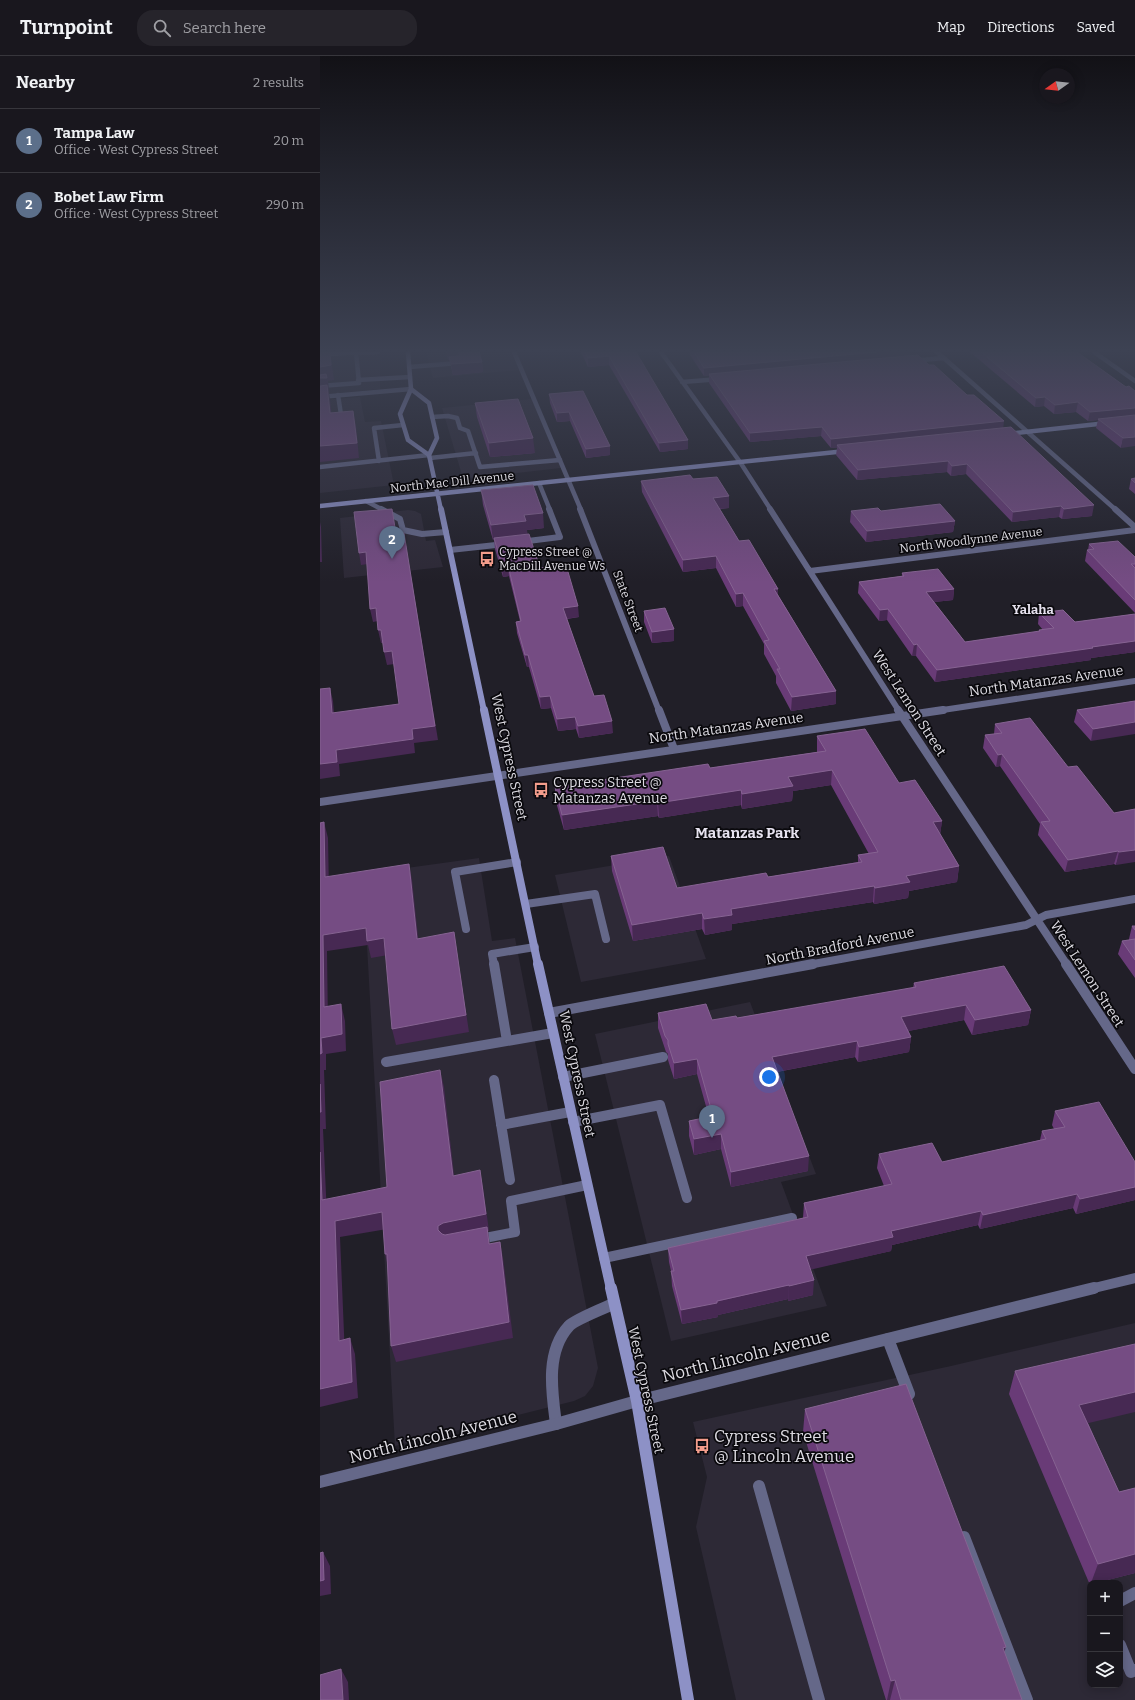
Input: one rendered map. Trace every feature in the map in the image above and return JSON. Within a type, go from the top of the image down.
[{"type":"street","points":[[374,429],[379,460]]},
{"type":"street","points":[[404,429],[408,440],[430,457]]},
{"type":"street","points":[[430,457],[437,438],[435,429]]},
{"type":"street","points":[[462,429],[468,431],[480,467],[560,460]]},
{"type":"street","name":"State Street","points":[[547,429],[570,480],[674,749]]},
{"type":"street","name":"West Lemon Street","points":[[716,429],[740,462],[1135,1070]]},
{"type":"street","points":[[1025,429],[1135,527]]},
{"type":"street","points":[[997,434],[1049,429]]},
{"type":"street","name":"North Mac Dill Avenue","points":[[320,506],[849,450]]},
{"type":"street","points":[[320,467],[379,460],[476,453]]},
{"type":"street","name":"West Cypress Street","points":[[430,457],[553,1033],[637,1401],[688,1700]]},
{"type":"street","points":[[450,550],[560,537],[539,483]]},
{"type":"street","points":[[366,501],[400,519],[403,530],[422,534],[446,532]]},
{"type":"street","name":"North Woodlynne Avenue","points":[[810,571],[1135,530]]},
{"type":"street","name":"North Matanzas Avenue","points":[[320,802],[1135,681]]},
{"type":"street","points":[[466,929],[455,872],[517,862]]},
{"type":"street","points":[[526,904],[595,894],[606,939]]},
{"type":"street","name":"North Bradford Avenue","points":[[549,1014],[1018,926],[1046,916],[1135,899]]},
{"type":"street","points":[[507,1041],[492,954],[535,947]]},
{"type":"street","points":[[386,1062],[553,1033]]},
{"type":"street","points":[[563,1077],[663,1057]]},
{"type":"street","points":[[494,1080],[510,1180]]},
{"type":"street","points":[[501,1125],[572,1117],[660,1104],[687,1198]]},
{"type":"street","points":[[470,1241],[514,1232],[511,1201],[587,1185]]},
{"type":"street","points":[[604,1258],[792,1218]]},
{"type":"street","name":"North Lincoln Avenue","points":[[320,1482],[556,1424],[637,1401],[1135,1278]]},
{"type":"street","points":[[556,1424],[551,1387],[555,1348],[569,1325],[614,1304]]},
{"type":"street","points":[[888,1339],[913,1405]]},
{"type":"street","points":[[759,1486],[819,1700]]},
{"type":"street","points":[[959,1523],[1027,1700]]},
{"type":"street","points":[[1123,1599],[1135,1593]]},
{"type":"street","points":[[1123,1651],[1133,1671]]},
{"type":"shaded area","points":[[320,429],[383,429],[394,485],[320,493]]},
{"type":"shaded area","points":[[448,429],[544,429],[561,468],[473,478],[462,475]]},
{"type":"shaded area","points":[[408,510],[421,514],[426,541],[435,540],[443,567],[344,578],[340,518]]},
{"type":"shaded area","points":[[669,856],[706,959],[581,982],[555,875]]},
{"type":"shaded area","points":[[479,858],[492,941],[515,938],[598,1368],[593,1386],[585,1396],[574,1401],[395,1446],[363,874]]},
{"type":"shaded area","points":[[750,1002],[816,1174],[781,1182],[827,1306],[671,1341],[595,1034]]},
{"type":"shaded area","points":[[1135,1323],[1135,1700],[736,1700],[696,1527],[707,1477],[693,1422],[951,1366]]},
{"type":"building","points":[[320,429],[355,429],[357,443],[320,446]]},
{"type":"building","points":[[484,429],[529,429],[533,438],[489,443]]},
{"type":"building","points":[[577,429],[602,429],[610,446],[586,449]]},
{"type":"building","points":[[651,429],[681,429],[688,440],[659,443]]},
{"type":"building","points":[[747,429],[801,429],[750,433]]},
{"type":"building","points":[[823,429],[930,429],[831,439]]},
{"type":"building","points":[[994,429],[1013,429],[1094,505],[1064,509],[1061,506],[1013,512],[967,464],[952,466],[948,461],[858,470],[837,445]]},
{"type":"building","points":[[1111,429],[1135,429],[1135,437],[1123,438]]},
{"type":"building","points":[[690,475],[693,479],[717,477],[729,496],[713,498],[739,541],[749,540],[778,589],[774,589],[836,691],[792,697],[777,669],[780,669],[764,641],[769,640],[743,593],[736,594],[716,556],[683,560],[641,481]]},
{"type":"building","points":[[533,485],[543,513],[524,515],[526,521],[491,525],[481,490]]},
{"type":"building","points":[[940,504],[955,521],[867,531],[851,511],[878,508],[881,511]]},
{"type":"building","points":[[392,509],[396,534],[404,533],[435,726],[412,729],[413,739],[336,750],[337,762],[320,764],[320,689],[330,688],[332,713],[399,704],[392,651],[384,652],[381,630],[378,630],[376,608],[370,609],[366,552],[359,553],[354,512]]},
{"type":"building","points":[[529,534],[540,568],[566,565],[578,606],[563,608],[594,696],[604,695],[612,721],[578,726],[575,717],[557,719],[550,696],[540,697],[528,655],[525,655],[516,622],[521,621],[508,565],[502,566],[494,538]]},
{"type":"building","points":[[1118,541],[1135,557],[1135,564],[1131,564],[1135,568],[1135,600],[1087,550],[1094,549],[1089,544]]},
{"type":"building","points":[[938,569],[954,589],[926,592],[965,642],[1054,628],[1039,613],[1063,610],[1075,622],[1135,614],[1135,641],[937,670],[917,644],[914,645],[888,609],[880,610],[859,582],[904,576],[902,573]]},
{"type":"building","points":[[665,608],[674,629],[652,632],[644,611]]},
{"type":"building","points":[[1135,701],[1135,722],[1093,729],[1077,710]]},
{"type":"building","points":[[1030,718],[1068,767],[1077,766],[1114,813],[1135,809],[1135,850],[1118,851],[1068,860],[1041,822],[1050,821],[1002,754],[998,755],[985,735],[1002,733],[995,724]]},
{"type":"building","points":[[865,729],[899,783],[915,780],[942,821],[933,822],[959,866],[906,876],[910,882],[875,888],[874,886],[731,909],[732,915],[704,919],[702,913],[632,925],[611,856],[663,847],[677,888],[766,873],[768,877],[862,862],[858,855],[878,852],[832,770],[788,777],[793,786],[742,794],[741,790],[658,803],[657,801],[562,815],[555,787],[708,764],[710,768],[826,751],[817,736]]},
{"type":"building","points":[[324,822],[325,877],[409,864],[417,939],[454,932],[466,1015],[392,1029],[384,938],[367,941],[366,928],[323,935],[324,1007],[341,1004],[342,1034],[321,1038],[322,1053],[320,1054],[320,823]]},
{"type":"building","points":[[1135,939],[1135,960],[1122,941]]},
{"type":"building","points":[[1004,966],[1031,1010],[975,1020],[966,1005],[901,1017],[911,1037],[859,1047],[857,1041],[772,1057],[809,1156],[731,1172],[721,1134],[694,1139],[689,1121],[713,1116],[697,1059],[674,1063],[668,1040],[665,1036],[658,1013],[706,1004],[712,1020],[736,1016],[737,1018],[916,987],[914,983]]},
{"type":"building","points":[[440,1070],[453,1176],[480,1170],[486,1214],[443,1223],[438,1226],[438,1230],[445,1235],[487,1227],[489,1244],[500,1242],[509,1322],[391,1346],[387,1254],[385,1254],[382,1212],[335,1221],[339,1341],[350,1338],[352,1382],[320,1389],[320,1152],[322,1200],[387,1187],[380,1082]]},
{"type":"building","points":[[320,1084],[321,1112],[320,1112]]},
{"type":"building","points":[[1099,1102],[1135,1162],[1135,1187],[1080,1199],[1077,1194],[983,1215],[981,1211],[891,1231],[893,1237],[806,1256],[814,1280],[681,1310],[671,1271],[674,1271],[668,1248],[808,1217],[804,1203],[892,1184],[879,1154],[932,1143],[942,1162],[1046,1139],[1042,1131],[1065,1127],[1055,1111]]},
{"type":"building","points":[[1135,1344],[1135,1392],[1079,1405],[1119,1492],[1135,1488],[1135,1554],[1098,1564],[1015,1371]]},
{"type":"building","points":[[906,1384],[1006,1647],[1003,1648],[1022,1700],[901,1700],[895,1680],[891,1681],[805,1409]]},
{"type":"building","points":[[323,1552],[324,1580],[320,1581],[320,1553]]},
{"type":"building","points":[[341,1669],[343,1700],[320,1700],[320,1675]]},
{"type":"place","name":"Bobet Law Firm","points":[[392,559]]},
{"type":"place","name":"Cypress Street @ MacDill Avenue Ws","points":[[487,559]]},
{"type":"place","name":"Cypress Street @ Matanzas Avenue","points":[[541,790]]},
{"type":"place","name":"Tampa Law","points":[[712,1138]]},
{"type":"place","name":"Cypress Street @ Lincoln Avenue","points":[[702,1446]]},
{"type":"district","name":"Yalaha","points":[[1033,609]]},
{"type":"district","name":"Matanzas Park","points":[[747,833]]}]
